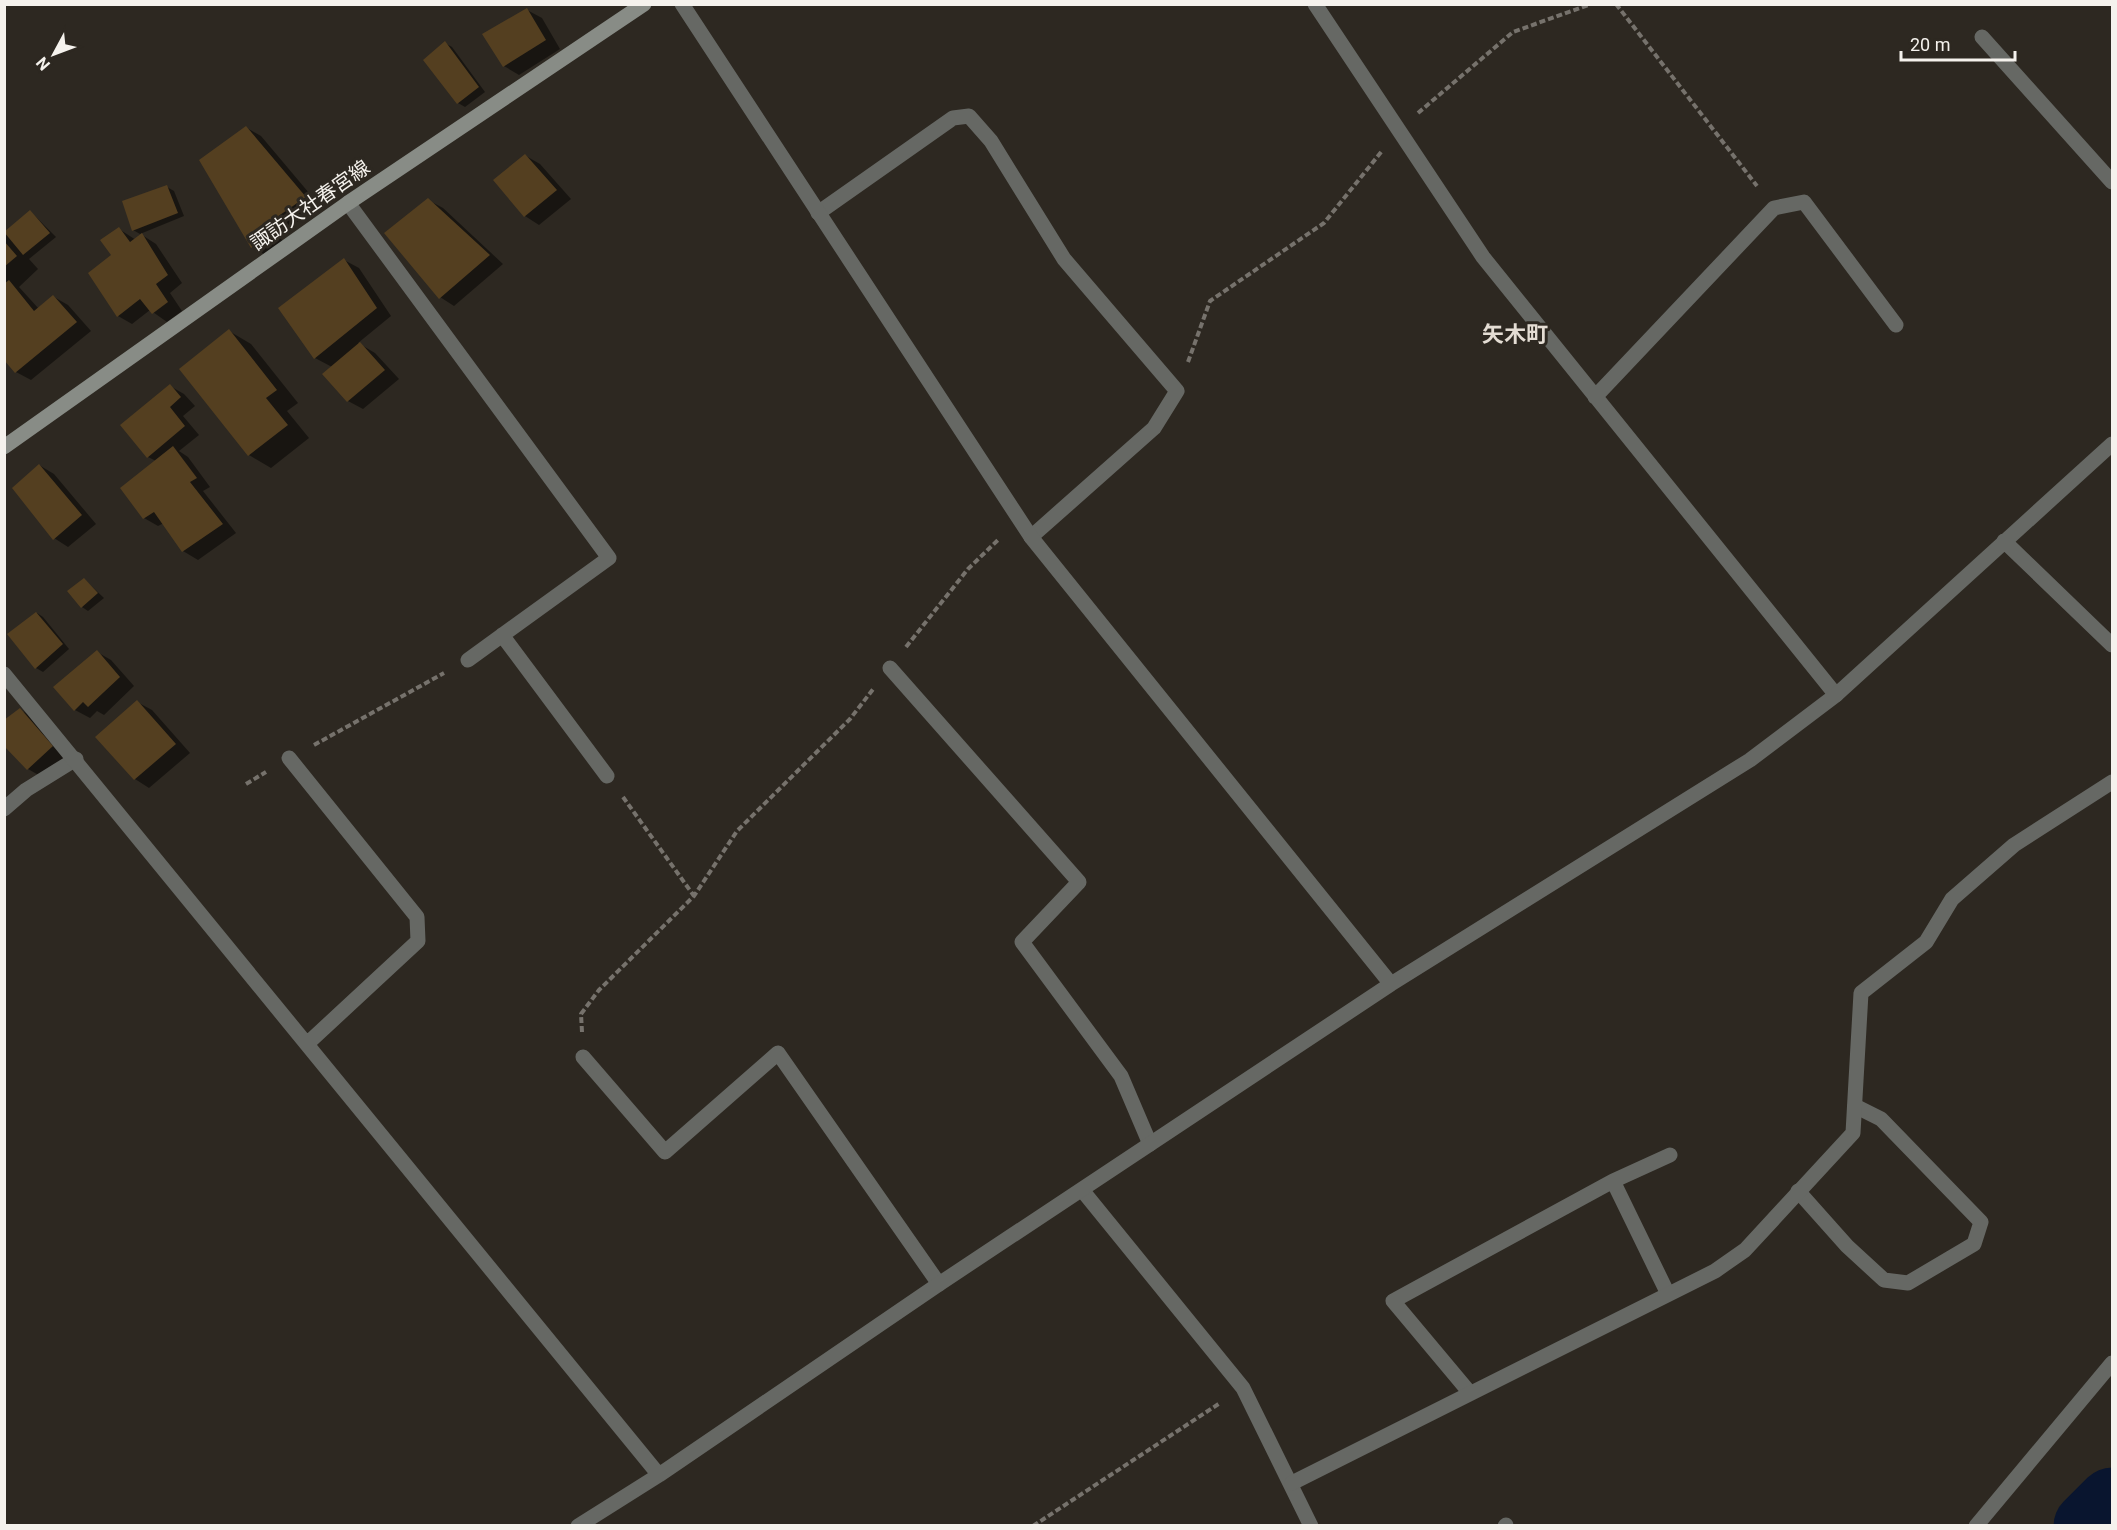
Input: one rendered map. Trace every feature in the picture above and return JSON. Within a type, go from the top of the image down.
[{"type":"main road","name":"諏訪大社春宮線","points":[[4,447],[348,203],[644,4]]},
{"type":"street","points":[[682,4],[1030,537],[1391,984]]},
{"type":"street","points":[[1315,4],[1483,257],[1836,695]]},
{"type":"street","points":[[1982,37],[2112,182]]},
{"type":"street","points":[[818,213],[953,118],[969,116],[991,141],[1064,259],[1177,391],[1154,428],[1030,537]]},
{"type":"street","points":[[1595,397],[1774,208],[1804,202],[1896,325]]},
{"type":"street","points":[[348,203],[609,558],[468,660]]},
{"type":"street","points":[[578,1526],[1391,984],[1750,760],[1836,695],[2112,444]]},
{"type":"street","points":[[2004,541],[2112,645]]},
{"type":"street","points":[[502,635],[607,776]]},
{"type":"street","points":[[890,668],[1079,882],[1022,942],[1121,1076],[1150,1144]]},
{"type":"street","points":[[4,674],[76,759],[659,1474]]},
{"type":"street","points":[[289,758],[417,917],[418,941],[308,1043]]},
{"type":"street","points":[[4,809],[26,790],[76,759]]},
{"type":"street","points":[[1292,1483],[1715,1271],[1744,1250],[1853,1133],[1861,993],[1926,942],[1952,899],[2014,845],[2112,782]]},
{"type":"street","points":[[583,1057],[665,1152],[778,1053],[939,1284]]},
{"type":"street","points":[[1798,1191],[1847,1246],[1884,1280],[1908,1283],[1974,1244],[1981,1222],[1881,1119],[1855,1106]]},
{"type":"street","points":[[1470,1393],[1393,1301],[1613,1181],[1670,1155]]},
{"type":"street","points":[[1613,1181],[1668,1294]]},
{"type":"street","points":[[1082,1190],[1243,1388],[1292,1483],[1311,1526]]},
{"type":"street","points":[[1976,1526],[2112,1363]]},
{"type":"path","points":[[1177,391],[1210,301],[1324,223],[1398,131],[1512,32],[1591,4]]},
{"type":"path","points":[[1616,4],[1774,208]]},
{"type":"path","points":[[583,1057],[581,1014],[599,990],[694,896],[737,831],[850,719],[968,569],[1019,521]]},
{"type":"path","points":[[246,784],[468,660]]},
{"type":"path","points":[[607,776],[694,896]]},
{"type":"path","points":[[1032,1526],[1243,1388]]},
{"type":"building","points":[[527,8],[546,40],[503,67],[482,34]]},
{"type":"building","points":[[445,41],[479,87],[457,104],[423,60]]},
{"type":"building","points":[[246,126],[306,197],[264,226],[271,234],[251,248],[199,160]]},
{"type":"building","points":[[525,154],[557,190],[524,217],[493,180]]},
{"type":"building","points":[[167,185],[178,213],[132,231],[122,201]]},
{"type":"building","points":[[428,198],[490,255],[439,299],[384,233]]},
{"type":"building","points":[[30,210],[50,233],[23,255],[4,232]]},
{"type":"building","points":[[119,227],[130,242],[142,233],[168,275],[156,284],[168,302],[152,314],[140,299],[117,317],[88,273],[111,255],[100,240]]},
{"type":"building","points":[[4,241],[17,256],[4,267]]},
{"type":"building","points":[[344,258],[377,308],[314,359],[278,308]]},
{"type":"building","points":[[9,280],[34,311],[53,295],[77,322],[15,373],[4,360],[4,284]]},
{"type":"building","points":[[229,329],[277,390],[266,398],[288,425],[248,456],[179,369]]},
{"type":"building","points":[[360,342],[385,370],[347,402],[322,374]]},
{"type":"building","points":[[170,384],[181,397],[170,407],[185,426],[147,458],[120,425]]},
{"type":"building","points":[[173,446],[197,478],[190,482],[223,524],[182,552],[154,512],[143,519],[120,488]]},
{"type":"building","points":[[39,464],[82,515],[53,540],[12,488]]},
{"type":"building","points":[[84,578],[98,593],[81,608],[67,591]]},
{"type":"building","points":[[36,612],[63,644],[35,669],[7,634]]},
{"type":"building","points":[[97,650],[120,677],[88,707],[83,702],[74,711],[53,687]]},
{"type":"building","points":[[137,700],[176,744],[134,780],[95,737]]},
{"type":"building","points":[[20,708],[53,746],[27,770],[4,746],[4,720]]},
{"type":"waterway","points":[[2088,1526],[2112,1502]]},
{"type":"district","name":"矢木町","points":[[1515,334]]}]
